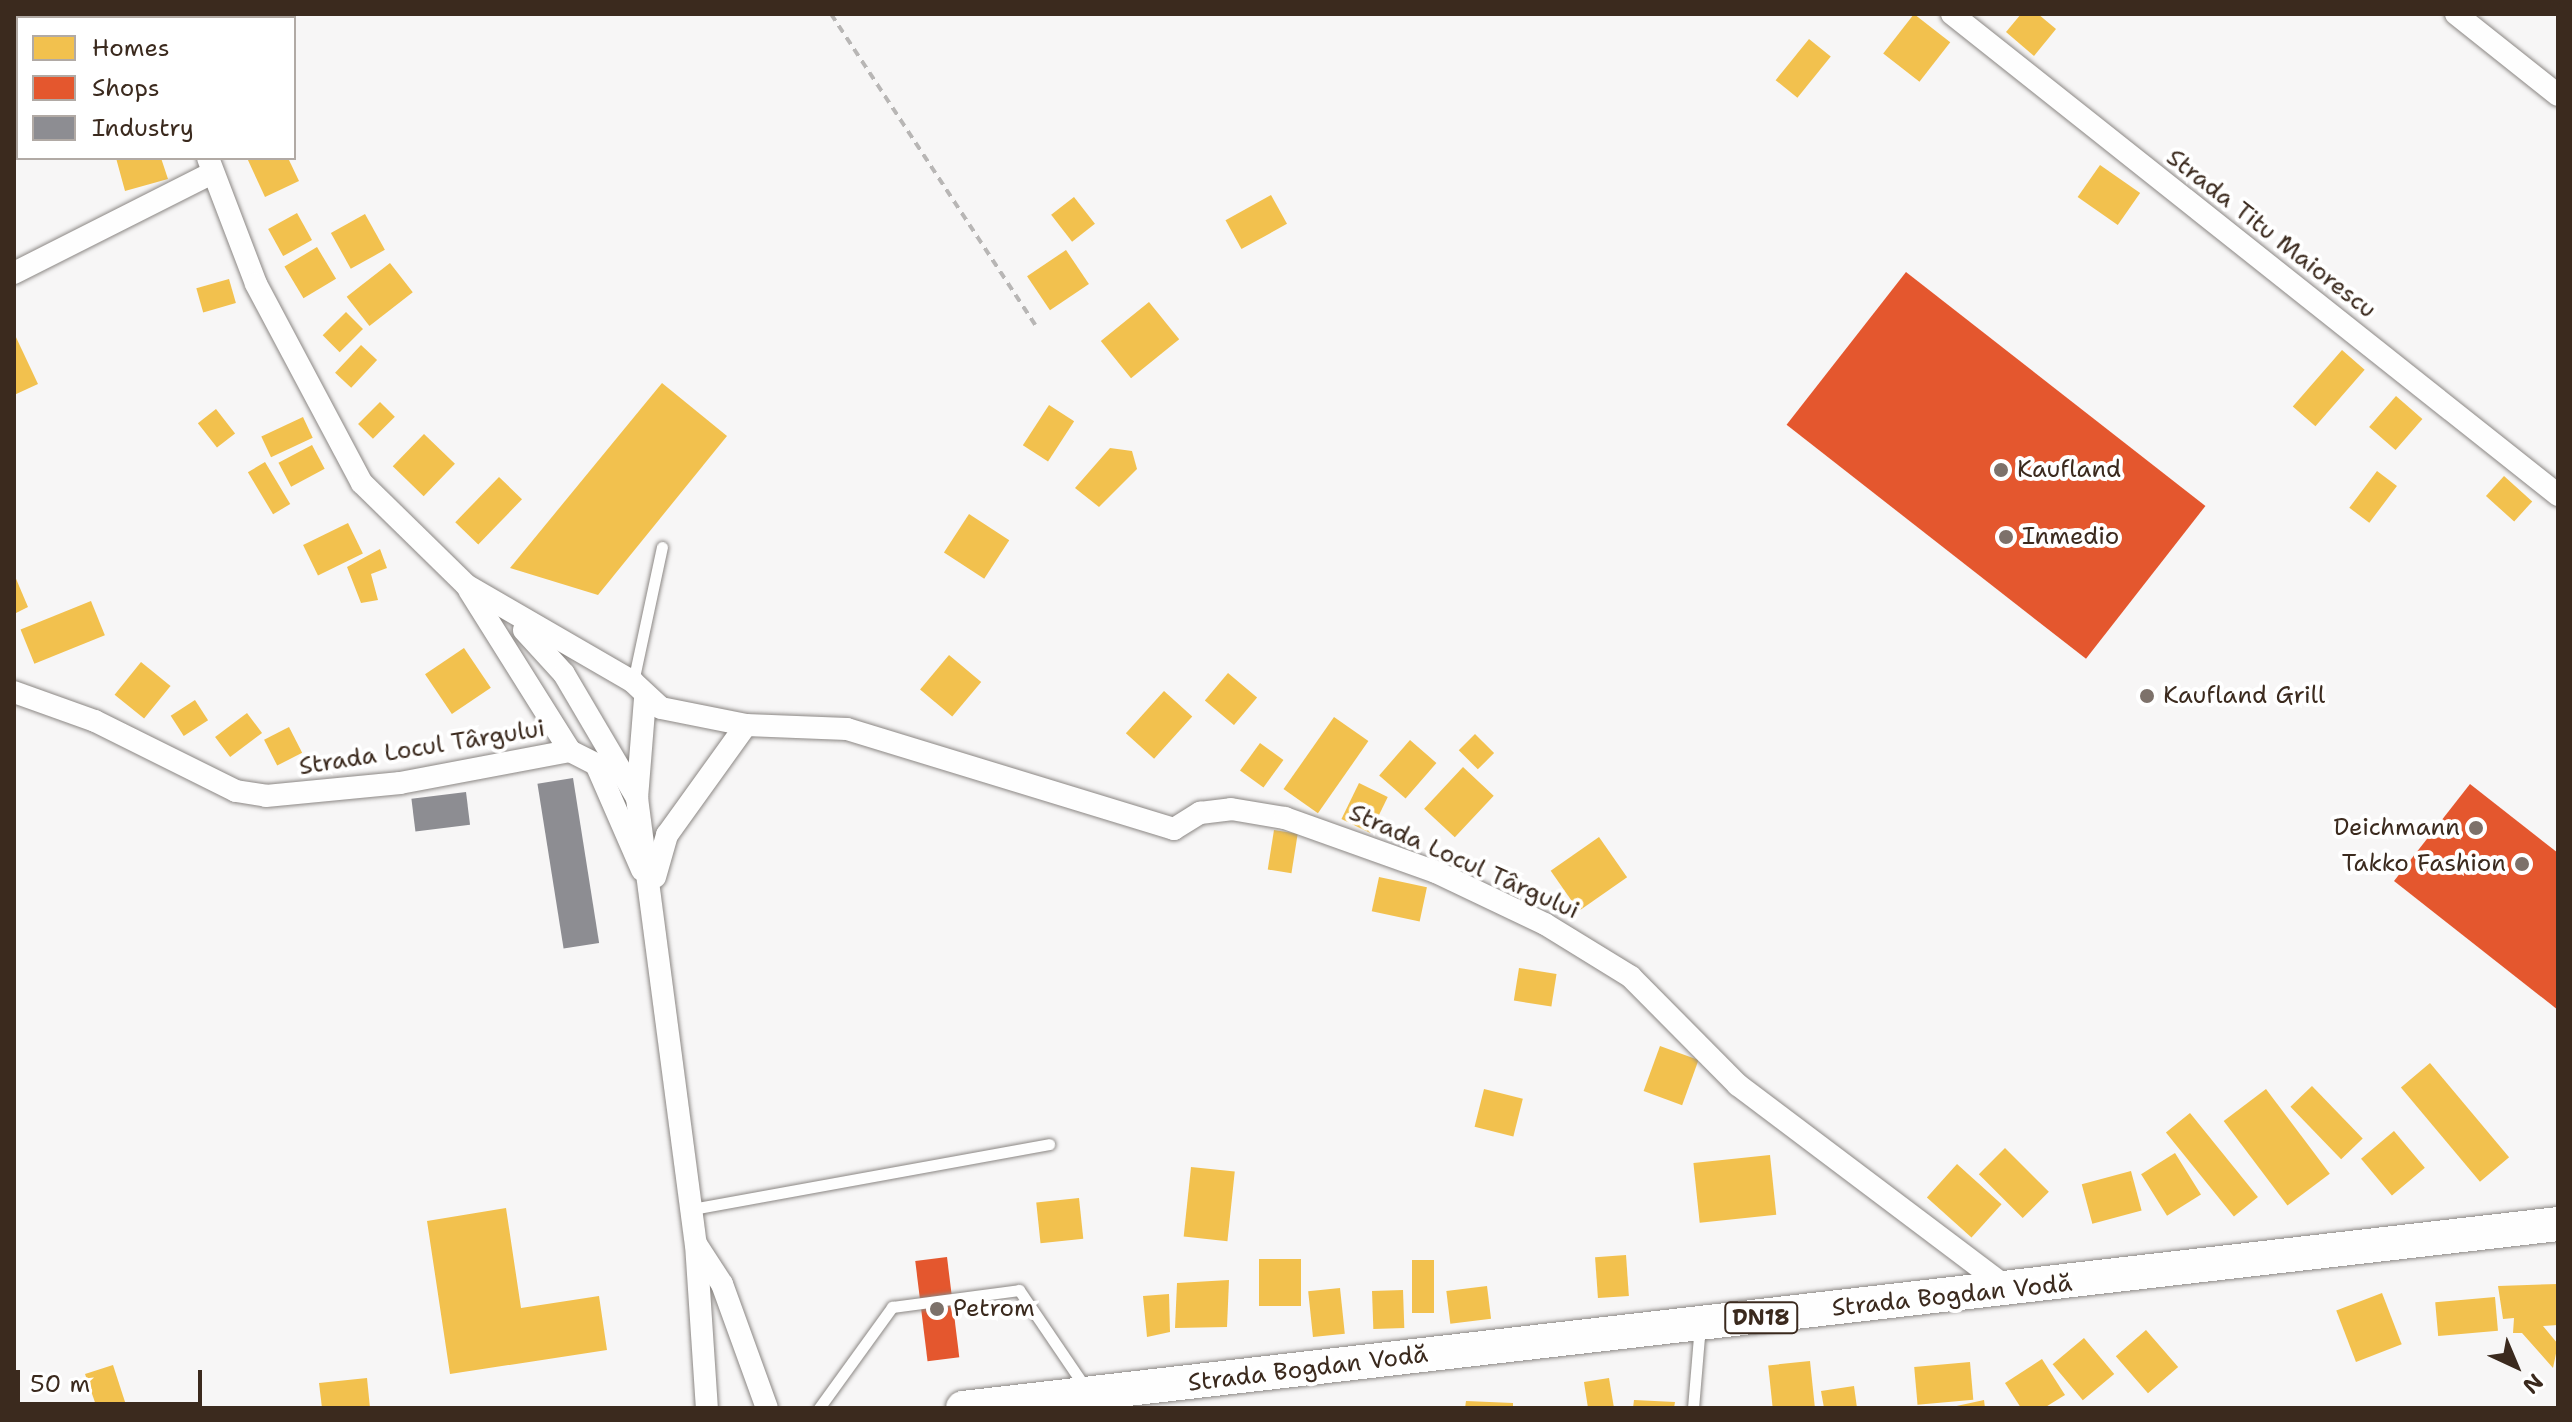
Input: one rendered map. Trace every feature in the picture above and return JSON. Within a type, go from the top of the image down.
[{"type":"main road","name":"Strada Bogdan Vodă","points":[[963,1408],[2010,1290],[2558,1224]]},
{"type":"street","name":"Strada Titu Maiorescu","points":[[1952,14],[2558,495]]},
{"type":"street","points":[[2456,14],[2558,95]]},
{"type":"street","name":"Strada Locul Târgului","points":[[14,273],[209,166],[256,284],[362,483],[466,585],[543,646],[637,798]]},
{"type":"street","name":"Strada Locul Târgului","points":[[466,585],[639,690],[661,708],[746,725],[847,729],[1174,829],[1200,813],[1231,809],[1285,818],[1436,872],[1545,924],[1631,977],[1738,1085],[2010,1290]]},
{"type":"street","name":"Strada Locul Târgului","points":[[466,585],[553,713],[570,751],[603,776],[651,890]]},
{"type":"street","name":"Strada Locul Târgului","points":[[639,690],[637,798],[692,1209],[707,1408]]},
{"type":"street","name":"Strada Locul Târgului","points":[[14,692],[95,721],[236,791],[266,796],[400,783],[570,751]]},
{"type":"street","name":"Strada Locul Târgului","points":[[553,713],[602,740]]},
{"type":"street","name":"Strada Locul Târgului","points":[[651,890],[667,835],[746,725]]},
{"type":"street","name":"Strada Locul Târgului","points":[[696,1244],[722,1284],[767,1408]]},
{"type":"lane","points":[[639,690],[662,547]]},
{"type":"lane","points":[[692,1209],[1049,1144]]},
{"type":"lane","points":[[819,1408],[892,1307],[1019,1290],[1089,1394]]},
{"type":"lane","points":[[1693,1408],[1700,1324]]},
{"type":"path","points":[[831,14],[1035,325]]},
{"type":"building: Homes","points":[[165,14],[166,16],[140,16]]},
{"type":"building: Homes","points":[[1914,14],[1950,42],[1919,82],[1883,53]]},
{"type":"building: Homes","points":[[2021,14],[2038,14],[2056,29],[2034,56],[2006,32]]},
{"type":"building: Homes","points":[[1809,39],[1831,57],[1797,98],[1776,80]]},
{"type":"building: Homes","points":[[117,160],[162,160],[168,179],[125,191]]},
{"type":"building: Homes","points":[[248,160],[289,160],[299,181],[265,197]]},
{"type":"building: Homes","points":[[2100,165],[2140,193],[2118,225],[2078,197]]},
{"type":"building: Homes","points":[[1271,195],[1287,224],[1242,249],[1226,220]]},
{"type":"building: Homes","points":[[1074,197],[1095,224],[1072,242],[1051,215]]},
{"type":"building: Homes","points":[[297,213],[312,240],[283,256],[268,229]]},
{"type":"building: Homes","points":[[365,214],[385,250],[351,269],[331,233]]},
{"type":"building: Homes","points":[[317,247],[336,279],[303,298],[284,267]]},
{"type":"building: Homes","points":[[1066,250],[1089,284],[1050,310],[1027,276]]},
{"type":"building: Homes","points":[[390,263],[413,292],[369,326],[347,297]]},
{"type":"building: Homes","points":[[229,279],[236,303],[203,312],[196,288]]},
{"type":"building: Homes","points":[[1149,302],[1179,339],[1131,378],[1101,341]]},
{"type":"building: Homes","points":[[346,312],[363,329],[340,352],[323,335]]},
{"type":"building: Homes","points":[[14,333],[38,384],[14,395]]},
{"type":"building: Homes","points":[[361,345],[377,360],[351,388],[335,373]]},
{"type":"building: Homes","points":[[2342,350],[2365,370],[2315,426],[2293,407]]},
{"type":"building: Homes","points":[[662,383],[727,436],[598,595],[510,568]]},
{"type":"building: Homes","points":[[2396,396],[2422,419],[2396,450],[2369,427]]},
{"type":"building: Homes","points":[[380,402],[395,417],[373,439],[358,424]]},
{"type":"building: Homes","points":[[1049,405],[1074,421],[1048,462],[1023,445]]},
{"type":"building: Homes","points":[[216,409],[235,433],[217,448],[198,423]]},
{"type":"building: Homes","points":[[303,417],[313,438],[271,457],[261,436]]},
{"type":"building: Homes","points":[[424,434],[455,464],[424,496],[393,466]]},
{"type":"building: Homes","points":[[312,445],[325,469],[291,487],[278,463]]},
{"type":"building: Homes","points":[[1110,448],[1132,451],[1137,469],[1099,507],[1075,488]]},
{"type":"building: Homes","points":[[265,462],[290,504],[273,514],[248,472]]},
{"type":"building: Homes","points":[[2377,471],[2397,486],[2369,523],[2349,508]]},
{"type":"building: Homes","points":[[2504,476],[2532,501],[2514,521],[2486,496]]},
{"type":"building: Homes","points":[[499,477],[522,499],[478,545],[455,522]]},
{"type":"building: Homes","points":[[969,514],[1009,540],[984,579],[944,553]]},
{"type":"building: Homes","points":[[348,523],[363,554],[318,575],[303,545]]},
{"type":"building: Homes","points":[[380,549],[387,568],[371,574],[378,600],[361,603],[347,567]]},
{"type":"building: Homes","points":[[14,574],[28,607],[14,614]]},
{"type":"building: Homes","points":[[91,601],[105,635],[34,664],[21,629]]},
{"type":"building: Homes","points":[[464,648],[491,688],[452,714],[425,674]]},
{"type":"building: Homes","points":[[949,655],[981,682],[952,716],[920,689]]},
{"type":"building: Homes","points":[[141,662],[171,686],[144,719],[115,695]]},
{"type":"building: Homes","points":[[1228,673],[1257,697],[1234,725],[1205,701]]},
{"type":"building: Homes","points":[[1164,691],[1192,716],[1154,759],[1126,733]]},
{"type":"building: Homes","points":[[195,700],[208,720],[184,736],[171,716]]},
{"type":"building: Homes","points":[[247,713],[262,733],[230,757],[215,737]]},
{"type":"building: Homes","points":[[1334,717],[1368,741],[1318,813],[1284,789]]},
{"type":"building: Homes","points":[[289,727],[302,753],[277,766],[264,740]]},
{"type":"building: Homes","points":[[1475,734],[1494,753],[1478,769],[1459,750]]},
{"type":"building: Homes","points":[[1410,740],[1436,763],[1406,798],[1379,775]]},
{"type":"building: Homes","points":[[1260,743],[1283,760],[1263,788],[1240,771]]},
{"type":"building: Homes","points":[[1463,767],[1494,796],[1455,837],[1424,809]]},
{"type":"building: Homes","points":[[1359,783],[1388,797],[1370,833],[1341,819]]},
{"type":"building: Homes","points":[[1274,830],[1298,834],[1291,873],[1268,870]]},
{"type":"building: Homes","points":[[1599,837],[1627,877],[1579,911],[1551,871]]},
{"type":"building: Homes","points":[[1379,877],[1427,887],[1420,921],[1372,911]]},
{"type":"building: Homes","points":[[1519,968],[1557,974],[1551,1007],[1514,1001]]},
{"type":"building: Homes","points":[[1660,1046],[1699,1060],[1682,1105],[1644,1091]]},
{"type":"building: Homes","points":[[2430,1063],[2509,1157],[2480,1182],[2401,1087]]},
{"type":"building: Homes","points":[[2312,1086],[2363,1139],[2341,1159],[2290,1107]]},
{"type":"building: Homes","points":[[1484,1089],[1523,1099],[1513,1137],[1475,1127]]},
{"type":"building: Homes","points":[[2266,1089],[2330,1174],[2287,1206],[2224,1121]]},
{"type":"building: Homes","points":[[2190,1113],[2258,1197],[2234,1216],[2166,1133]]},
{"type":"building: Homes","points":[[2394,1131],[2425,1168],[2392,1195],[2361,1159]]},
{"type":"building: Homes","points":[[2005,1148],[2049,1192],[2023,1218],[1979,1174]]},
{"type":"building: Homes","points":[[2175,1153],[2201,1195],[2167,1216],[2141,1174]]},
{"type":"building: Homes","points":[[1770,1155],[1776,1215],[1700,1223],[1693,1163]]},
{"type":"building: Homes","points":[[1957,1164],[2002,1204],[1971,1238],[1927,1197]]},
{"type":"building: Homes","points":[[1191,1167],[1235,1172],[1227,1241],[1184,1237]]},
{"type":"building: Homes","points":[[2131,1171],[2142,1211],[2092,1224],[2082,1184]]},
{"type":"building: Homes","points":[[1079,1198],[1083,1239],[1041,1243],[1036,1202]]},
{"type":"building: Homes","points":[[506,1208],[521,1308],[599,1296],[607,1350],[450,1374],[427,1221]]},
{"type":"building: Homes","points":[[1626,1255],[1629,1296],[1598,1298],[1595,1257]]},
{"type":"building: Homes","points":[[1259,1259],[1301,1259],[1301,1306],[1259,1306]]},
{"type":"building: Homes","points":[[1412,1260],[1434,1260],[1434,1313],[1412,1313]]},
{"type":"building: Homes","points":[[1229,1280],[1227,1327],[1175,1328],[1177,1283]]},
{"type":"building: Homes","points":[[2558,1284],[2558,1325],[2543,1326],[2558,1344],[2553,1368],[2522,1333],[2513,1333],[2514,1318],[2503,1319],[2498,1286]]},
{"type":"building: Homes","points":[[1487,1286],[1491,1319],[1450,1324],[1446,1291]]},
{"type":"building: Homes","points":[[1340,1288],[1345,1334],[1313,1337],[1308,1291]]},
{"type":"building: Homes","points":[[1403,1290],[1404,1328],[1373,1329],[1372,1291]]},
{"type":"building: Homes","points":[[2382,1293],[2402,1344],[2356,1362],[2336,1311]]},
{"type":"building: Homes","points":[[1169,1294],[1170,1332],[1147,1337],[1143,1296]]},
{"type":"building: Homes","points":[[2495,1297],[2498,1331],[2438,1336],[2435,1302]]},
{"type":"building: Homes","points":[[2146,1330],[2178,1367],[2148,1393],[2116,1356]]},
{"type":"building: Homes","points":[[2084,1338],[2114,1374],[2083,1400],[2053,1364]]},
{"type":"building: Homes","points":[[2042,1359],[2065,1395],[2044,1408],[2021,1408],[2005,1383]]},
{"type":"building: Homes","points":[[1810,1361],[1815,1408],[1773,1408],[1768,1365]]},
{"type":"building: Homes","points":[[1970,1362],[1973,1400],[1918,1405],[1914,1367]]},
{"type":"building: Homes","points":[[113,1365],[127,1408],[97,1408],[85,1374]]},
{"type":"building: Homes","points":[[367,1378],[370,1408],[322,1408],[319,1383]]},
{"type":"building: Homes","points":[[1609,1378],[1614,1408],[1588,1408],[1584,1382]]},
{"type":"building: Homes","points":[[1854,1386],[1857,1408],[1824,1408],[1821,1391]]},
{"type":"building: Homes","points":[[1634,1400],[1675,1402],[1674,1408],[1633,1408]]},
{"type":"building: Homes","points":[[1984,1400],[1985,1408],[1952,1408],[1952,1407]]},
{"type":"building: Homes","points":[[1466,1401],[1513,1403],[1513,1408],[1465,1408]]},
{"type":"building: Shops","name":"Kaufland","points":[[1906,272],[2205,506],[2086,659],[1787,425]]},
{"type":"building: Shops","points":[[2470,784],[2558,853],[2558,1010],[2394,881]]},
{"type":"building: Shops","name":"Petrom","points":[[947,1257],[959,1357],[928,1361],[915,1261]]},
{"type":"building: Industry","points":[[573,778],[599,943],[564,949],[537,784]]},
{"type":"building: Industry","points":[[466,792],[470,825],[415,831],[411,799]]},
{"type":"place","name":"Kaufland","points":[[2001,470]]},
{"type":"place","name":"Inmedio","points":[[2006,537]]},
{"type":"place","name":"Kaufland Grill","points":[[2147,696]]},
{"type":"place","name":"Deichmann","points":[[2476,828]]},
{"type":"place","name":"Takko Fashion","points":[[2522,864]]},
{"type":"place","name":"Petrom","points":[[937,1309]]}]
